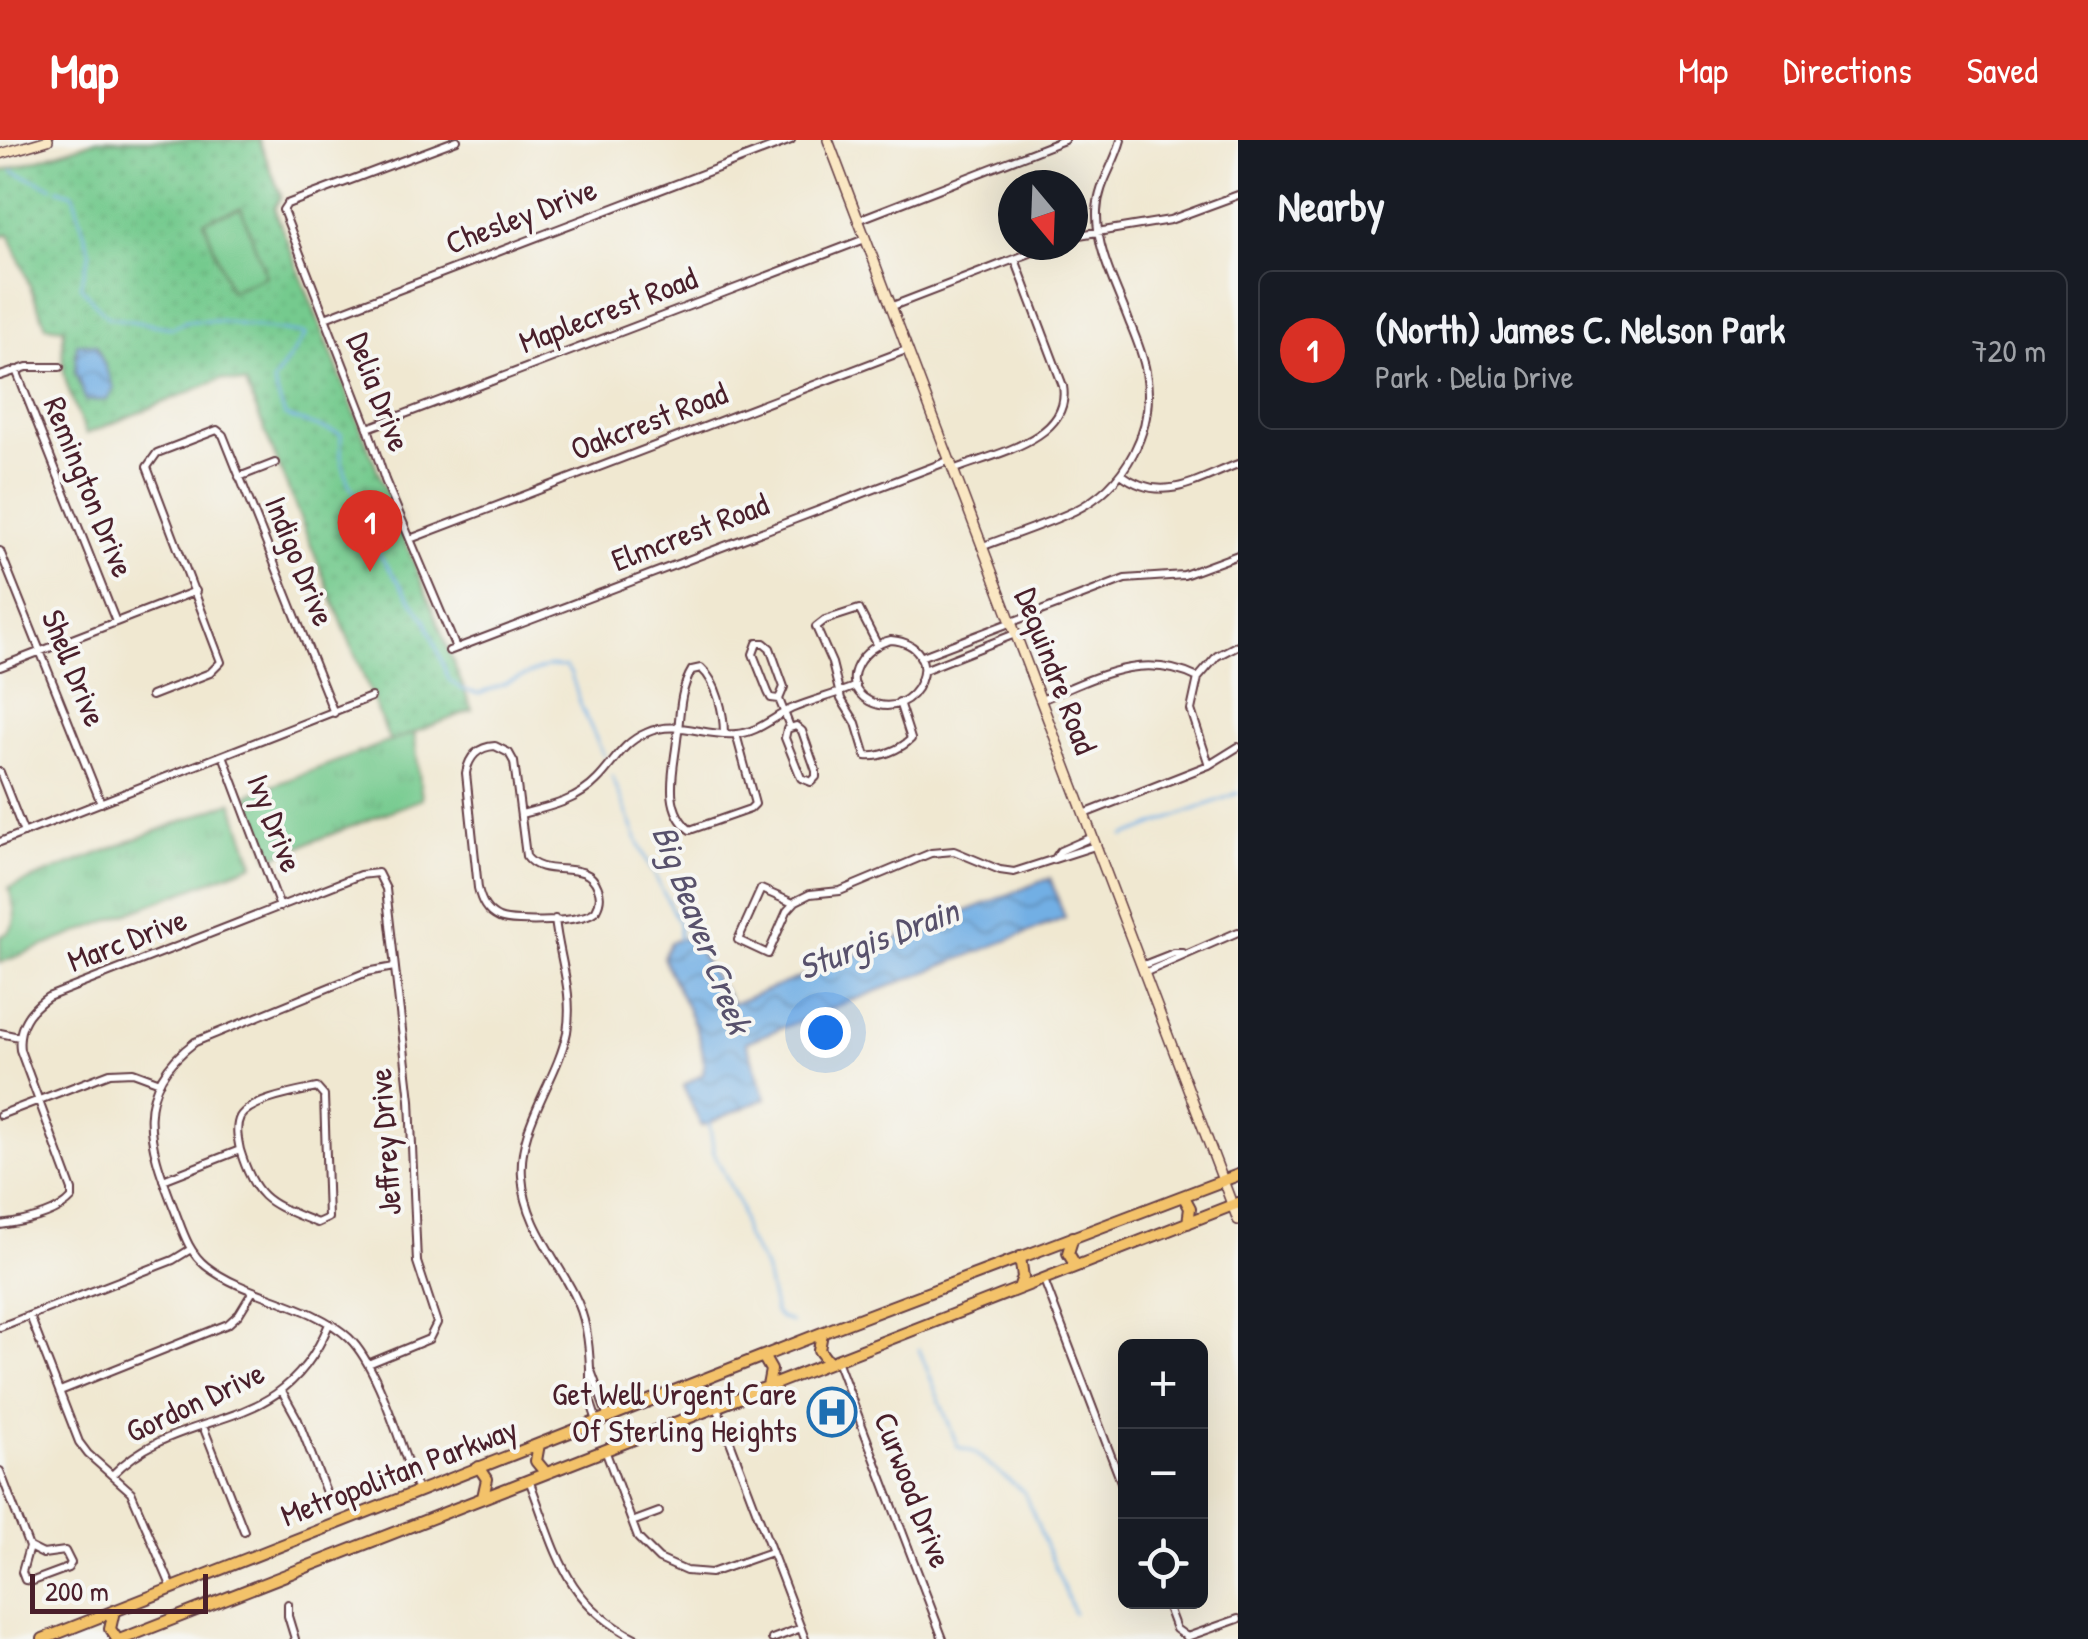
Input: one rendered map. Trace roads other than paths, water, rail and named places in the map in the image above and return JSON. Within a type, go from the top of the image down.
[{"type":"main road","points":[[1,150],[48,140]]},
{"type":"main road","name":"Dequindre Road","points":[[828,140],[1238,1220]]},
{"type":"main road","name":"Metropolitan Parkway","points":[[51,1638],[822,1333],[1238,1176]]},
{"type":"main road","points":[[1184,1196],[1190,1208],[1188,1222]]},
{"type":"main road","name":"Metropolitan Parkway","points":[[120,1639],[1235,1204]]},
{"type":"main road","points":[[1073,1236],[1068,1253],[1076,1266]]},
{"type":"main road","points":[[1018,1288],[1023,1276],[1020,1257]]},
{"type":"main road","points":[[822,1333],[820,1350],[832,1361]]},
{"type":"main road","points":[[764,1356],[771,1370],[768,1386]]},
{"type":"main road","points":[[539,1444],[536,1460],[545,1472]]},
{"type":"main road","points":[[479,1467],[487,1479],[483,1497]]},
{"type":"main road","points":[[114,1611],[110,1629],[120,1639]]},
{"type":"street","name":"Delia Drive","points":[[453,650],[284,208],[457,140]]},
{"type":"street","name":"Chesley Drive","points":[[324,318],[791,140]]},
{"type":"street","points":[[858,220],[1064,140]]},
{"type":"street","points":[[981,547],[1074,510],[1099,495],[1121,474],[1142,432],[1148,393],[1144,360],[1098,231],[1099,192],[1121,140]]},
{"type":"street","points":[[1088,233],[1170,220],[1238,195]]},
{"type":"street","name":"Maplecrest Road","points":[[368,428],[865,239]]},
{"type":"street","points":[[890,307],[1010,260]]},
{"type":"street","name":"Elmcrest Road","points":[[453,650],[1038,436],[1053,426],[1063,409],[1063,386],[1016,260]]},
{"type":"street","name":"Oakcrest Road","points":[[410,539],[906,350]]},
{"type":"street","points":[[0,376],[16,370],[60,367]]},
{"type":"street","name":"Remington Drive","points":[[16,370],[116,622]]},
{"type":"street","name":"Indigo Drive","points":[[196,591],[147,467],[157,453],[217,430],[334,712]]},
{"type":"street","points":[[239,477],[275,462]]},
{"type":"street","points":[[1121,474],[1142,487],[1164,490],[1238,464]]},
{"type":"street","name":"Shell Drive","points":[[0,551],[101,804]]},
{"type":"street","points":[[922,663],[1125,579],[1178,576],[1238,554]]},
{"type":"street","points":[[0,667],[196,591],[221,662],[210,673],[151,696]]},
{"type":"street","points":[[877,644],[859,609],[818,624],[816,631],[830,657],[839,693],[856,723],[863,753],[870,757],[905,745],[910,739],[899,702]]},
{"type":"street","points":[[922,663],[1016,634]]},
{"type":"street","points":[[905,642],[922,663],[918,689],[899,702],[874,703],[856,686],[858,663],[877,644],[905,642]]},
{"type":"street","points":[[779,699],[769,696],[759,671],[752,650],[757,643],[770,648],[784,687],[779,699],[790,727],[786,738],[801,778],[811,782],[816,771],[802,731],[790,727]]},
{"type":"street","points":[[1209,765],[1192,716],[1192,694],[1198,678],[1217,656],[1238,645]]},
{"type":"street","points":[[1040,700],[1131,666],[1167,666],[1198,678]]},
{"type":"street","points":[[724,734],[719,703],[707,673],[701,668],[692,670],[671,768],[671,789],[690,830],[755,804],[736,734]]},
{"type":"street","points":[[521,814],[587,789],[619,751],[657,728],[678,726],[736,734],[856,686]]},
{"type":"street","points":[[0,842],[371,698]]},
{"type":"street","points":[[495,746],[512,757],[521,814],[524,851],[529,862],[538,867],[586,872],[600,890],[598,906],[590,916],[579,920],[509,921],[494,915],[481,899],[466,773],[475,753],[495,746]]},
{"type":"street","points":[[1083,814],[1209,765],[1238,747]]},
{"type":"street","name":"Ivy Drive","points":[[223,756],[280,907]]},
{"type":"street","points":[[0,772],[24,833]]},
{"type":"street","points":[[794,904],[762,889],[738,940],[768,954],[794,904],[810,894],[840,890],[935,852],[959,852],[1009,872],[1094,842]]},
{"type":"street","name":"Marc Drive","points":[[19,1036],[30,1013],[48,998],[360,875],[378,873]]},
{"type":"street","name":"Jeffrey Drive","points":[[368,1364],[430,1338],[437,1323],[417,1262],[410,1100],[386,889],[378,873]]},
{"type":"street","points":[[556,919],[569,990],[567,1029],[556,1070],[528,1135],[522,1173],[540,1239],[580,1308],[589,1343],[592,1388],[602,1419]]},
{"type":"street","points":[[1143,970],[1174,954],[1184,954],[1238,932]]},
{"type":"street","points":[[394,966],[367,972],[204,1037],[176,1059],[160,1082],[149,1128],[152,1151],[191,1249],[212,1270],[329,1324],[353,1342],[368,1364],[418,1491]]},
{"type":"street","points":[[0,1034],[19,1036],[22,1060],[72,1190],[70,1200],[32,1218],[0,1225]]},
{"type":"street","points":[[0,1114],[115,1072],[139,1073],[160,1082]]},
{"type":"street","points":[[322,1090],[328,1218],[317,1223],[265,1200],[253,1185],[240,1150],[237,1130],[244,1113],[286,1094],[322,1090]]},
{"type":"street","points":[[163,1180],[240,1150]]},
{"type":"street","points":[[0,1327],[173,1260],[191,1249]]},
{"type":"street","points":[[1043,1279],[1118,1474]]},
{"type":"street","points":[[59,1392],[228,1324],[253,1291]]},
{"type":"street","points":[[30,1316],[81,1446],[136,1500],[172,1588]]},
{"type":"street","name":"Gordon Drive","points":[[112,1475],[138,1453],[282,1392],[310,1363],[329,1324]]},
{"type":"street","name":"Curwood Drive","points":[[832,1361],[943,1639]]},
{"type":"street","points":[[282,1392],[298,1420],[328,1495]]},
{"type":"street","points":[[716,1406],[805,1639]]},
{"type":"street","points":[[203,1426],[244,1531]]},
{"type":"street","points":[[605,1449],[638,1538],[659,1559],[695,1573],[720,1571],[772,1552]]},
{"type":"street","points":[[0,1471],[29,1547],[22,1572],[28,1582],[68,1568],[71,1562],[64,1551],[43,1554],[29,1547]]},
{"type":"street","points":[[529,1479],[559,1559],[576,1592],[609,1624],[637,1639]]},
{"type":"street","points":[[632,1522],[659,1512]]},
{"type":"street","points":[[288,1604],[294,1639]]},
{"type":"street","points":[[1169,1609],[1183,1636],[1195,1636],[1237,1622]]},
{"type":"street","points":[[772,1639],[801,1628]]},
{"type":"water","points":[[77,343],[96,345],[114,388],[107,400],[86,401],[75,372]]},
{"type":"water","points":[[1050,878],[1065,918],[746,1042],[766,1098],[702,1126],[683,1086],[703,1074],[701,1044],[663,957],[670,942],[690,937],[732,1004]]},
{"type":"waterway","name":"Big Beaver Creek","points":[[12,171],[52,187]]},
{"type":"waterway","name":"Big Beaver Creek","points":[[58,189],[73,194],[90,252],[80,286],[107,317],[173,328],[186,321],[217,321],[306,334],[273,382],[285,416],[341,434],[341,457],[348,483],[365,507],[378,553],[426,621],[449,680],[461,689],[479,694],[549,666],[566,667],[604,756]]},
{"type":"waterway","name":"Big Beaver Creek","points":[[612,776],[640,846],[679,924],[679,942]]},
{"type":"waterway","name":"Sturgis Drain","points":[[1124,836],[1238,793]]},
{"type":"waterway","name":"Big Beaver Creek","points":[[709,1122],[714,1153],[740,1206],[745,1235],[765,1268],[775,1313],[791,1322]]},
{"type":"waterway","name":"Big Beaver Creek","points":[[919,1349],[958,1447],[973,1452],[1024,1492],[1074,1613]]},
{"type":"place","name":"(North) James C. Nelson Park","points":[[370,572]]},
{"type":"place","name":"Get Well Urgent Care Of Sterling Heights","points":[[832,1412]]}]
